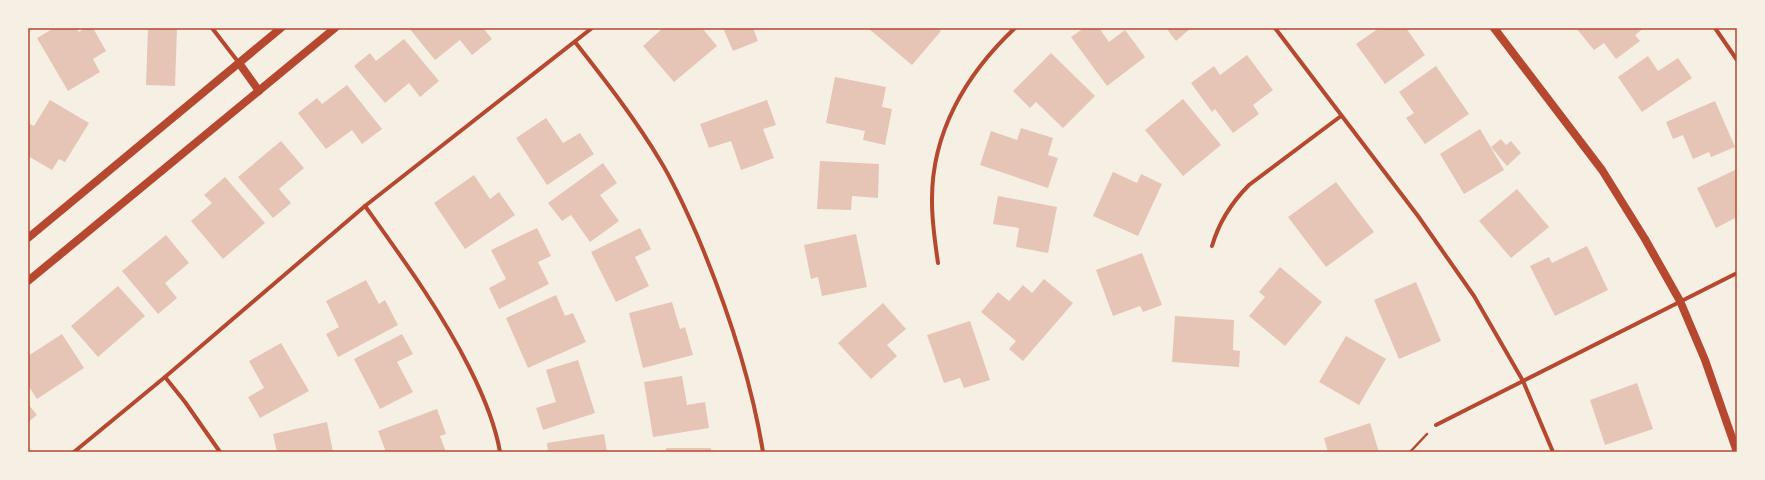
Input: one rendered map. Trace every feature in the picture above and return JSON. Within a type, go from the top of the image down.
[{"type":"main road","points":[[28,238],[281,28]]},
{"type":"main road","points":[[28,281],[335,28]]},
{"type":"main road","points":[[1494,28],[1602,170],[1625,205],[1680,301],[1705,360],[1737,452]]},
{"type":"main road","points":[[239,63],[260,90]]},
{"type":"street","points":[[212,28],[239,63]]},
{"type":"street","points":[[74,452],[165,377],[365,206],[592,28]]},
{"type":"street","points":[[938,263],[932,225],[932,200],[934,176],[946,128],[967,83],[981,63],[1015,28]]},
{"type":"street","points":[[1276,28],[1447,256],[1474,296],[1523,381],[1553,452]]},
{"type":"street","points":[[1715,28],[1737,60]]},
{"type":"street","points":[[574,42],[610,87],[661,162],[680,196],[725,306],[745,373],[762,452]]},
{"type":"street","points":[[1212,246],[1224,215],[1245,189],[1341,116]]},
{"type":"street","points":[[365,206],[421,284],[457,343],[487,406],[500,452]]},
{"type":"street","points":[[1436,425],[1737,273]]},
{"type":"street","points":[[165,377],[185,402],[220,452]]},
{"type":"path","points":[[1410,452],[1436,425]]},
{"type":"building","points":[[54,28],[76,28],[79,32],[85,28],[93,28],[106,51],[93,59],[100,72],[68,91],[37,38]]},
{"type":"building","points":[[148,28],[177,28],[175,86],[146,85]]},
{"type":"building","points":[[409,28],[483,28],[492,39],[472,55],[460,40],[435,60]]},
{"type":"building","points":[[663,28],[702,28],[717,46],[674,82],[643,46]]},
{"type":"building","points":[[723,28],[753,28],[758,41],[733,51]]},
{"type":"building","points":[[868,28],[937,28],[941,31],[912,65]]},
{"type":"building","points":[[1084,28],[1099,28],[1109,42],[1125,30],[1145,57],[1107,86],[1071,37]]},
{"type":"building","points":[[1166,28],[1191,28],[1176,41]]},
{"type":"building","points":[[1379,28],[1406,28],[1425,55],[1385,84],[1356,44]]},
{"type":"building","points":[[1576,28],[1644,28],[1635,35],[1640,41],[1616,59],[1604,43],[1594,50]]},
{"type":"building","points":[[404,39],[439,81],[420,97],[409,83],[385,103],[354,66],[370,53],[376,61]]},
{"type":"building","points":[[1051,53],[1095,96],[1063,128],[1036,102],[1030,108],[1013,91]]},
{"type":"building","points":[[1247,55],[1273,90],[1253,105],[1259,114],[1233,133],[1215,109],[1212,112],[1191,83],[1214,66],[1220,75]]},
{"type":"building","points":[[1648,56],[1658,71],[1678,58],[1692,78],[1642,112],[1618,77]]},
{"type":"building","points":[[1436,66],[1469,114],[1425,144],[1406,118],[1414,113],[1399,92]]},
{"type":"building","points":[[835,77],[886,87],[882,107],[892,109],[885,145],[863,140],[865,131],[826,123]]},
{"type":"building","points":[[347,85],[382,129],[362,144],[352,130],[326,149],[298,113],[317,98],[322,104]]},
{"type":"building","points":[[1183,99],[1221,145],[1183,176],[1145,130]]},
{"type":"building","points":[[50,100],[89,123],[65,162],[59,159],[52,170],[28,156],[28,123],[34,126]]},
{"type":"building","points":[[767,100],[776,125],[763,129],[774,158],[741,170],[731,141],[709,148],[700,124]]},
{"type":"building","points":[[1715,101],[1735,147],[1711,157],[1709,152],[1693,159],[1683,135],[1673,139],[1666,122]]},
{"type":"building","points":[[546,118],[563,143],[580,133],[594,154],[547,185],[516,138]]},
{"type":"building","points":[[1021,128],[1053,138],[1048,155],[1058,158],[1048,188],[980,165],[991,131],[1017,140]]},
{"type":"building","points":[[1480,129],[1504,170],[1464,194],[1440,154]]},
{"type":"building","points":[[1501,139],[1506,145],[1511,141],[1521,153],[1507,166],[1491,147]]},
{"type":"building","points":[[281,141],[304,168],[279,189],[291,203],[273,218],[238,177]]},
{"type":"building","points":[[820,161],[879,164],[878,198],[852,196],[851,210],[817,209]]},
{"type":"building","points":[[603,163],[617,183],[600,195],[619,221],[590,242],[571,215],[562,221],[548,203]]},
{"type":"building","points":[[1737,169],[1737,217],[1716,228],[1697,188]]},
{"type":"building","points":[[1113,172],[1137,183],[1141,174],[1162,184],[1138,236],[1093,216]]},
{"type":"building","points":[[474,175],[490,199],[499,192],[515,215],[465,249],[434,203]]},
{"type":"building","points":[[225,177],[265,223],[223,259],[191,221],[212,203],[204,195]]},
{"type":"building","points":[[1336,182],[1374,232],[1326,267],[1288,217]]},
{"type":"building","points":[[1517,189],[1549,227],[1511,258],[1479,221]]},
{"type":"building","points":[[998,196],[1057,207],[1048,253],[1016,247],[1019,228],[993,224]]},
{"type":"building","points":[[537,228],[551,256],[538,262],[549,284],[499,309],[489,288],[506,279],[491,250]]},
{"type":"building","points":[[640,228],[651,249],[635,257],[649,286],[616,302],[591,252]]},
{"type":"building","points":[[856,234],[867,287],[822,296],[818,277],[811,279],[804,245]]},
{"type":"building","points":[[166,235],[189,263],[165,283],[177,298],[158,314],[122,271]]},
{"type":"building","points":[[1587,246],[1608,290],[1555,316],[1530,266],[1549,257],[1552,263]]},
{"type":"building","points":[[1142,253],[1162,305],[1143,312],[1140,306],[1113,316],[1096,270]]},
{"type":"building","points":[[1280,267],[1322,302],[1285,346],[1249,316],[1265,297],[1259,292]]},
{"type":"building","points":[[1044,279],[1073,303],[1023,361],[1009,349],[1016,341],[981,312],[998,292],[1009,301],[1023,285],[1032,293]]},
{"type":"building","points":[[366,280],[379,304],[385,300],[398,325],[338,357],[326,334],[339,327],[326,301]]},
{"type":"building","points":[[1416,282],[1441,341],[1399,359],[1374,300]]},
{"type":"building","points":[[118,286],[145,316],[98,357],[71,326]]},
{"type":"building","points":[[556,295],[565,316],[573,313],[586,342],[528,368],[506,318]]},
{"type":"building","points":[[672,302],[680,329],[685,327],[693,355],[643,368],[629,313]]},
{"type":"building","points":[[883,303],[906,329],[887,345],[897,356],[871,379],[838,343]]},
{"type":"building","points":[[1175,316],[1234,320],[1233,350],[1240,351],[1239,367],[1172,362]]},
{"type":"building","points":[[970,321],[990,380],[964,388],[960,378],[944,383],[927,335]]},
{"type":"building","points":[[62,334],[84,368],[37,399],[28,385],[28,356]]},
{"type":"building","points":[[402,334],[413,354],[397,362],[413,392],[380,409],[354,359]]},
{"type":"building","points":[[1346,336],[1386,359],[1359,405],[1319,382]]},
{"type":"building","points":[[281,343],[309,391],[260,418],[248,397],[264,388],[249,361]]},
{"type":"building","points":[[578,360],[595,413],[543,430],[536,408],[556,402],[546,370]]},
{"type":"building","points":[[682,376],[687,405],[705,402],[709,428],[653,437],[644,382]]},
{"type":"building","points":[[1637,383],[1653,429],[1605,445],[1590,400]]},
{"type":"building","points":[[28,404],[37,415],[28,422]]},
{"type":"building","points":[[437,409],[446,434],[440,436],[446,452],[386,452],[378,431]]},
{"type":"building","points":[[327,422],[333,452],[277,452],[273,434]]},
{"type":"building","points":[[1370,423],[1379,452],[1328,452],[1324,438]]},
{"type":"building","points":[[604,434],[607,452],[548,452],[547,443]]},
{"type":"building","points":[[666,448],[711,448],[711,452],[666,452]]}]
